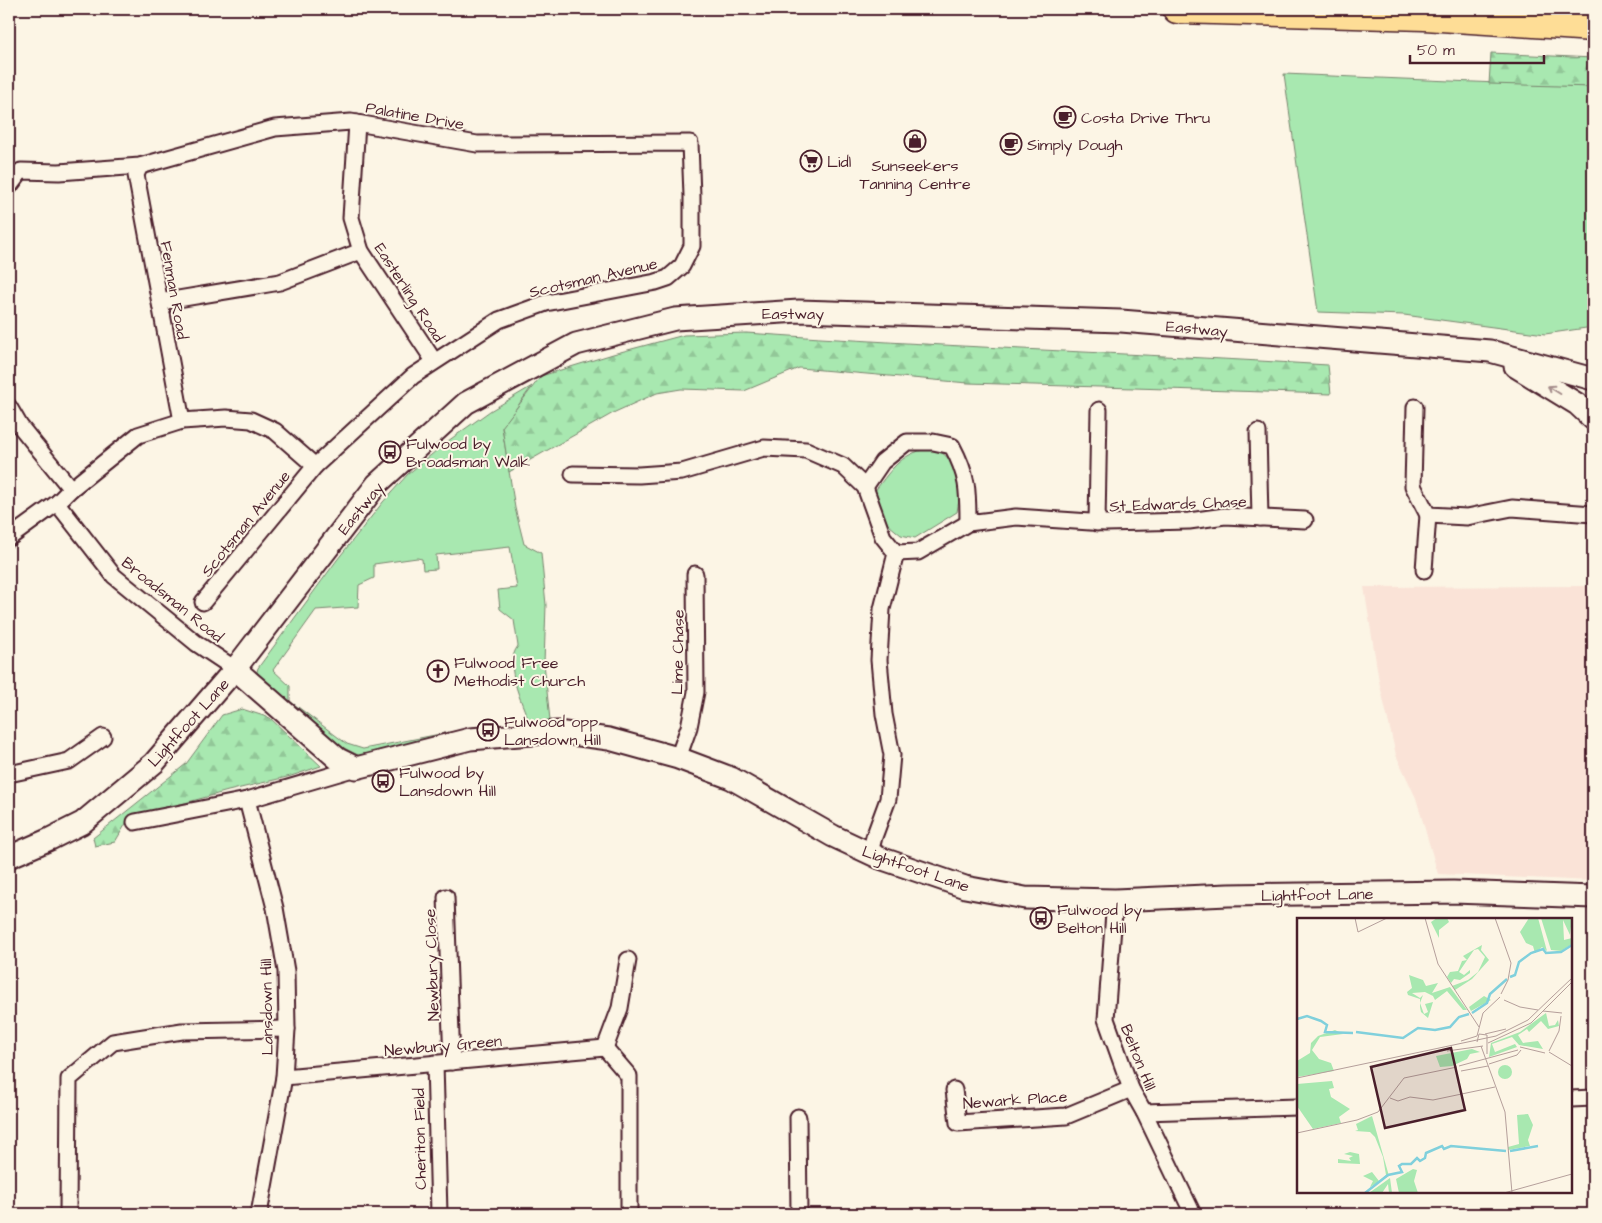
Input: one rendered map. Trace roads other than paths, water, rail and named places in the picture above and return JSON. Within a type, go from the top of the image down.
[{"type":"highway","points":[[1177,9],[1425,16],[1593,27]]},
{"type":"main road","name":"Eastway","points":[[235,670],[377,484],[466,403],[576,344],[676,318],[799,311],[1121,321],[1490,351],[1593,379]]},
{"type":"main road","name":"Eastway","points":[[1490,351],[1577,404],[1593,418]]},
{"type":"main road","name":"Lightfoot Lane","points":[[9,857],[50,840],[82,822],[154,763],[235,670],[338,759],[356,768],[470,739],[557,732],[609,739],[678,758],[731,778],[833,836],[870,853],[965,887],[1026,898],[1115,900],[1228,895],[1453,892],[1593,897]]},
{"type":"street","name":"Palatine Drive","points":[[9,188],[21,171],[59,172],[140,166],[275,128],[351,122],[477,144],[690,143]]},
{"type":"street","name":"Easterling Road","points":[[357,123],[351,218],[361,250],[434,361]]},
{"type":"street","name":"Scotsman Avenue","points":[[204,602],[315,466],[412,376],[499,320],[546,303],[656,282],[668,278],[682,266],[692,246],[690,143]]},
{"type":"street","name":"Fenman Road","points":[[140,166],[136,175],[182,421]]},
{"type":"street","points":[[160,302],[280,282],[361,250]]},
{"type":"street","points":[[9,407],[20,426],[71,489]]},
{"type":"street","points":[[1415,407],[1414,486],[1428,515],[1424,570]]},
{"type":"street","name":"St Edwards Chase","points":[[1097,523],[1099,410]]},
{"type":"street","name":"Scotsman Avenue","points":[[9,538],[57,503],[71,489],[138,435],[182,421],[226,418],[251,420],[275,431],[315,466]]},
{"type":"street","name":"St Edwards Chase","points":[[1258,432],[1260,518]]},
{"type":"street","points":[[865,487],[882,462],[907,442],[933,442],[952,446],[963,466],[968,492],[968,523]]},
{"type":"street","points":[[573,474],[639,475],[682,472],[764,448],[806,450],[843,466],[865,487],[883,537],[896,553],[882,609],[879,660],[884,714],[892,755],[888,799],[870,853]]},
{"type":"street","name":"Broadsman Road","points":[[57,503],[114,576],[196,643],[235,670]]},
{"type":"street","points":[[1428,515],[1467,517],[1512,508],[1593,514]]},
{"type":"street","name":"St Edwards Chase","points":[[896,553],[918,552],[968,523],[1016,517],[1097,523],[1189,521],[1225,516],[1304,520]]},
{"type":"street","name":"Lime Chase","points":[[678,758],[689,727],[696,692],[695,574]]},
{"type":"street","points":[[9,774],[69,761],[103,737]]},
{"type":"street","name":"Lightfoot Lane","points":[[135,822],[247,800],[356,768]]},
{"type":"street","name":"Lansdown Hill","points":[[247,800],[274,908],[286,971],[287,1029],[284,1077],[259,1214]]},
{"type":"street","name":"Newbury Close","points":[[446,898],[452,1062]]},
{"type":"street","name":"Belton Hill","points":[[1115,900],[1106,1019],[1131,1089],[1193,1214]]},
{"type":"street","points":[[628,960],[620,1008],[605,1048],[629,1076],[629,1214]]},
{"type":"street","points":[[68,1214],[69,1079],[76,1073],[113,1042],[182,1031],[287,1029]]},
{"type":"street","name":"Newbury Green","points":[[284,1077],[605,1048]]},
{"type":"street","name":"Cheriton Field","points":[[435,1064],[439,1214]]},
{"type":"street","name":"Newark Place","points":[[954,1090],[958,1123],[1066,1116],[1131,1089]]},
{"type":"street","points":[[1572,1099],[1593,1098]]},
{"type":"street","points":[[1144,1112],[1297,1107]]},
{"type":"street","points":[[798,1117],[799,1214]]},
{"type":"place","name":"Costa Drive Thru","points":[[1065,117]]},
{"type":"place","name":"Sunseekers Tanning Centre","points":[[915,141]]},
{"type":"place","name":"Simply Dough","points":[[1011,144]]},
{"type":"place","name":"Lidl","points":[[811,161]]},
{"type":"place","name":"Fulwood by Broadsman Walk","points":[[390,452]]},
{"type":"place","name":"Fulwood Free Methodist Church","points":[[438,671]]},
{"type":"place","name":"Fulwood opp Lansdown Hill","points":[[488,730]]},
{"type":"place","name":"Fulwood by Lansdown Hill","points":[[383,781]]},
{"type":"place","name":"Fulwood by Belton Hill","points":[[1041,918]]}]
